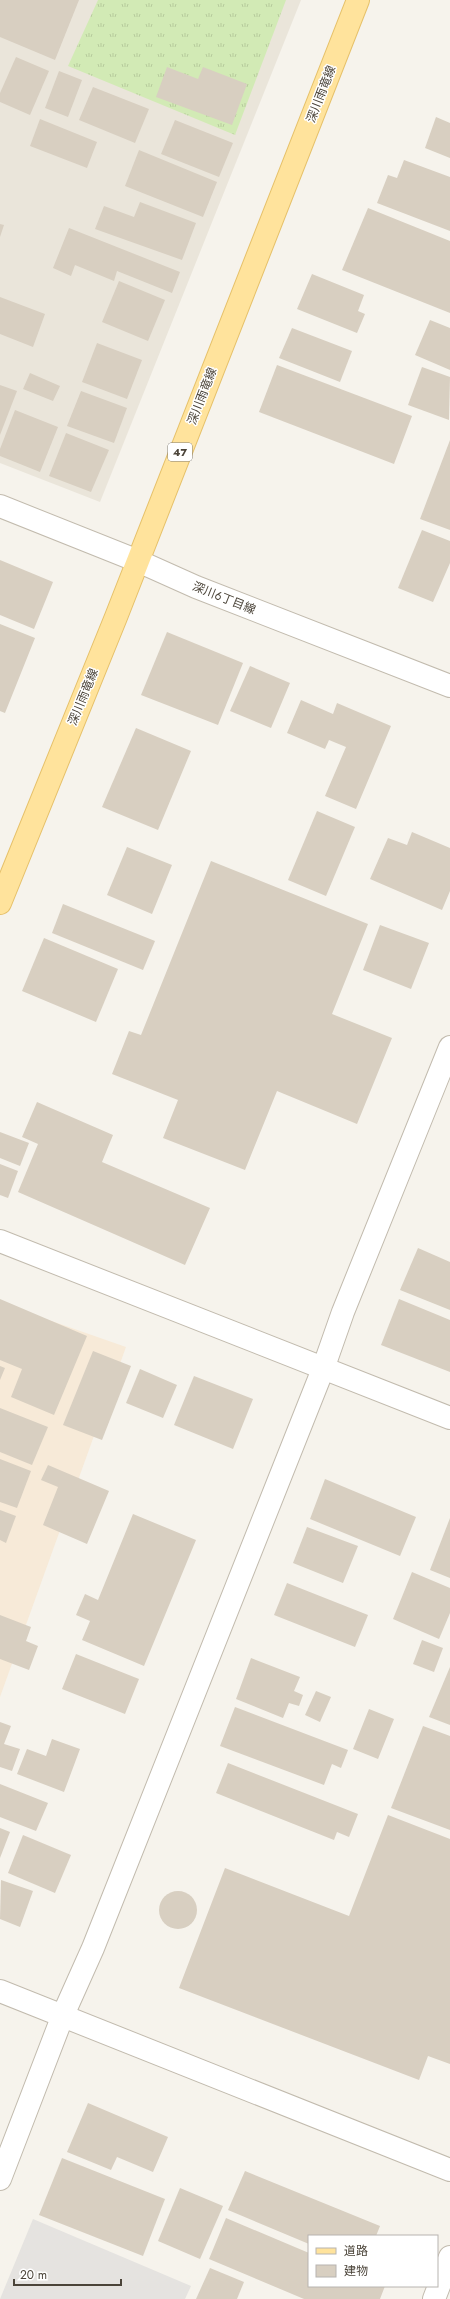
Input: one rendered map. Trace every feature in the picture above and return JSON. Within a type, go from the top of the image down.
[{"type":"main road","name":"深川雨竜線","points":[[0,903],[138,561],[358,0]]},
{"type":"street","name":"深川６丁目線","points":[[0,506],[138,561],[196,587],[450,686]]},
{"type":"street","points":[[0,2179],[62,2015],[93,1948],[323,1369],[343,1312],[450,1047]]},
{"type":"street","points":[[0,1241],[450,1418]]},
{"type":"street","points":[[0,1991],[416,2158],[450,2170]]},
{"type":"street","points":[[434,2299],[450,2257]]},
{"type":"shaded area","points":[[0,0],[301,0],[100,502],[0,463]]},
{"type":"shaded area","points":[[0,1303],[126,1347],[0,1697]]},
{"type":"shaded area","points":[[33,2219],[191,2286],[185,2299],[0,2299]]},
{"type":"green space","points":[[98,0],[286,0],[235,135],[68,66]]},
{"type":"building","points":[[0,0],[79,0],[55,60],[0,37]]},
{"type":"building","points":[[16,57],[49,71],[30,115],[0,102],[0,93]]},
{"type":"building","points":[[167,67],[198,79],[203,67],[247,84],[232,125],[156,97]]},
{"type":"building","points":[[59,71],[82,80],[68,117],[45,108]]},
{"type":"building","points":[[93,87],[149,109],[135,143],[79,120]]},
{"type":"building","points":[[436,117],[450,123],[450,158],[425,148]]},
{"type":"building","points":[[40,119],[97,142],[87,168],[30,146]]},
{"type":"building","points":[[175,120],[233,143],[219,177],[161,154]]},
{"type":"building","points":[[139,150],[217,182],[203,217],[125,186]]},
{"type":"building","points":[[404,160],[450,177],[450,231],[377,203],[388,175],[397,178]]},
{"type":"building","points":[[140,202],[196,223],[182,260],[95,229],[104,206],[134,217]]},
{"type":"building","points":[[368,208],[450,241],[450,313],[342,270]]},
{"type":"building","points":[[0,224],[4,225],[0,237]]},
{"type":"building","points":[[69,228],[180,272],[172,293],[117,271],[114,281],[75,265],[71,276],[53,268]]},
{"type":"building","points":[[312,274],[364,295],[358,311],[365,314],[357,333],[297,309]]},
{"type":"building","points":[[119,281],[165,300],[148,341],[102,322]]},
{"type":"building","points":[[0,297],[45,314],[33,347],[0,334]]},
{"type":"building","points":[[430,320],[450,328],[450,370],[415,355]]},
{"type":"building","points":[[292,328],[352,351],[340,382],[279,358]]},
{"type":"building","points":[[97,343],[142,360],[127,399],[82,382]]},
{"type":"building","points":[[277,365],[412,416],[394,464],[259,412]]},
{"type":"building","points":[[422,367],[450,377],[449,420],[408,405]]},
{"type":"building","points":[[30,373],[60,386],[53,401],[23,389]]},
{"type":"building","points":[[0,385],[17,391],[0,435]]},
{"type":"building","points":[[81,391],[127,408],[114,443],[67,426]]},
{"type":"building","points":[[15,410],[58,427],[40,472],[0,456],[0,449]]},
{"type":"building","points":[[66,433],[109,450],[91,492],[49,476]]},
{"type":"building","points":[[450,440],[450,530],[420,519]]},
{"type":"building","points":[[422,530],[450,541],[450,563],[433,602],[398,588]]},
{"type":"building","points":[[0,560],[53,582],[34,629],[0,615]]},
{"type":"building","points":[[0,624],[35,638],[5,713],[0,711]]},
{"type":"building","points":[[167,632],[243,663],[218,725],[141,695]]},
{"type":"building","points":[[250,666],[290,683],[271,728],[230,711]]},
{"type":"building","points":[[301,700],[333,714],[337,703],[391,726],[356,809],[325,796],[346,747],[329,740],[325,749],[287,733]]},
{"type":"building","points":[[136,728],[191,751],[158,830],[102,807]]},
{"type":"building","points":[[317,811],[355,827],[326,896],[288,880]]},
{"type":"building","points":[[412,832],[450,848],[450,891],[442,910],[370,879],[388,838],[407,845]]},
{"type":"building","points":[[127,847],[172,865],[152,914],[107,895]]},
{"type":"building","points":[[211,861],[368,924],[332,1014],[392,1038],[357,1124],[277,1091],[245,1170],[163,1138],[178,1100],[112,1074],[129,1031],[141,1035]]},
{"type":"building","points":[[63,904],[155,941],[143,970],[52,933]]},
{"type":"building","points":[[380,925],[429,943],[411,989],[363,970]]},
{"type":"building","points":[[44,938],[118,969],[96,1022],[22,991]]},
{"type":"building","points":[[37,1102],[113,1135],[102,1162],[210,1208],[185,1265],[18,1192],[38,1144],[22,1137]]},
{"type":"building","points":[[0,1132],[29,1143],[20,1166],[0,1158]]},
{"type":"building","points":[[0,1164],[18,1171],[8,1198],[0,1195]]},
{"type":"building","points":[[418,1248],[450,1262],[450,1310],[400,1290]]},
{"type":"building","points":[[0,1299],[87,1336],[54,1415],[11,1397],[22,1369],[0,1360]]},
{"type":"building","points":[[399,1299],[450,1320],[450,1372],[381,1345]]},
{"type":"building","points":[[93,1351],[131,1366],[102,1440],[63,1425]]},
{"type":"building","points":[[0,1366],[5,1368],[0,1380]]},
{"type":"building","points":[[140,1369],[177,1385],[163,1418],[126,1403]]},
{"type":"building","points":[[194,1376],[253,1399],[233,1449],[174,1425]]},
{"type":"building","points":[[0,1408],[48,1427],[32,1465],[0,1452]]},
{"type":"building","points":[[0,1459],[31,1471],[17,1508],[0,1502]]},
{"type":"building","points":[[48,1465],[109,1491],[87,1544],[43,1525],[58,1487],[41,1480]]},
{"type":"building","points":[[325,1479],[416,1517],[400,1556],[310,1519]]},
{"type":"building","points":[[0,1510],[16,1516],[6,1543],[0,1540]]},
{"type":"building","points":[[133,1514],[196,1540],[144,1666],[82,1640],[90,1621],[76,1615],[85,1594],[98,1600]]},
{"type":"building","points":[[450,1518],[450,1578],[430,1570]]},
{"type":"building","points":[[307,1527],[358,1546],[343,1583],[293,1563]]},
{"type":"building","points":[[412,1572],[450,1588],[450,1613],[439,1639],[393,1619]]},
{"type":"building","points":[[287,1583],[368,1615],[355,1647],[274,1615]]},
{"type":"building","points":[[0,1615],[31,1627],[26,1641],[38,1646],[29,1670],[0,1659]]},
{"type":"building","points":[[422,1640],[443,1648],[434,1672],[413,1664]]},
{"type":"building","points":[[76,1654],[139,1679],[125,1714],[62,1689]]},
{"type":"building","points":[[251,1658],[300,1677],[294,1691],[303,1695],[299,1706],[289,1703],[283,1718],[236,1699]]},
{"type":"building","points":[[450,1667],[450,1725],[429,1717]]},
{"type":"building","points":[[316,1691],[331,1697],[320,1722],[305,1715]]},
{"type":"building","points":[[235,1707],[348,1750],[341,1768],[332,1764],[324,1785],[220,1746]]},
{"type":"building","points":[[369,1709],[394,1719],[378,1759],[353,1749]]},
{"type":"building","points":[[0,1722],[11,1726],[4,1744],[20,1749],[12,1771],[0,1767]]},
{"type":"building","points":[[423,1726],[450,1736],[450,1830],[391,1808]]},
{"type":"building","points":[[52,1739],[80,1749],[64,1792],[17,1774],[27,1749],[46,1756]]},
{"type":"building","points":[[228,1763],[358,1814],[349,1837],[337,1832],[334,1840],[216,1793]]},
{"type":"building","points":[[0,1784],[48,1803],[36,1831],[0,1817]]},
{"type":"building","points":[[388,1815],[450,1839],[450,2064],[428,2056],[419,2080],[179,1988],[225,1868],[349,1916]]},
{"type":"building","points":[[0,1828],[10,1832],[0,1858]]},
{"type":"building","points":[[23,1835],[71,1855],[55,1893],[8,1873]]},
{"type":"building","points":[[1,1880],[33,1891],[20,1927],[0,1919]]},
{"type":"building","points":[[174,1891],[182,1891],[189,1894],[194,1899],[197,1910],[194,1921],[189,1926],[182,1929],[174,1929],[167,1926],[162,1921],[159,1914],[159,1906],[162,1899],[167,1894]]},
{"type":"building","points":[[88,2103],[168,2137],[153,2172],[117,2157],[111,2170],[67,2152]]},
{"type":"building","points":[[62,2158],[165,2199],[143,2256],[39,2215]]},
{"type":"building","points":[[245,2171],[380,2226],[376,2235],[308,2235],[308,2244],[228,2210]]},
{"type":"building","points":[[180,2188],[223,2206],[200,2259],[158,2241]]},
{"type":"building","points":[[226,2218],[308,2253],[308,2287],[385,2287],[380,2299],[304,2299],[209,2259]]},
{"type":"building","points":[[210,2268],[244,2282],[237,2299],[196,2299]]}]
